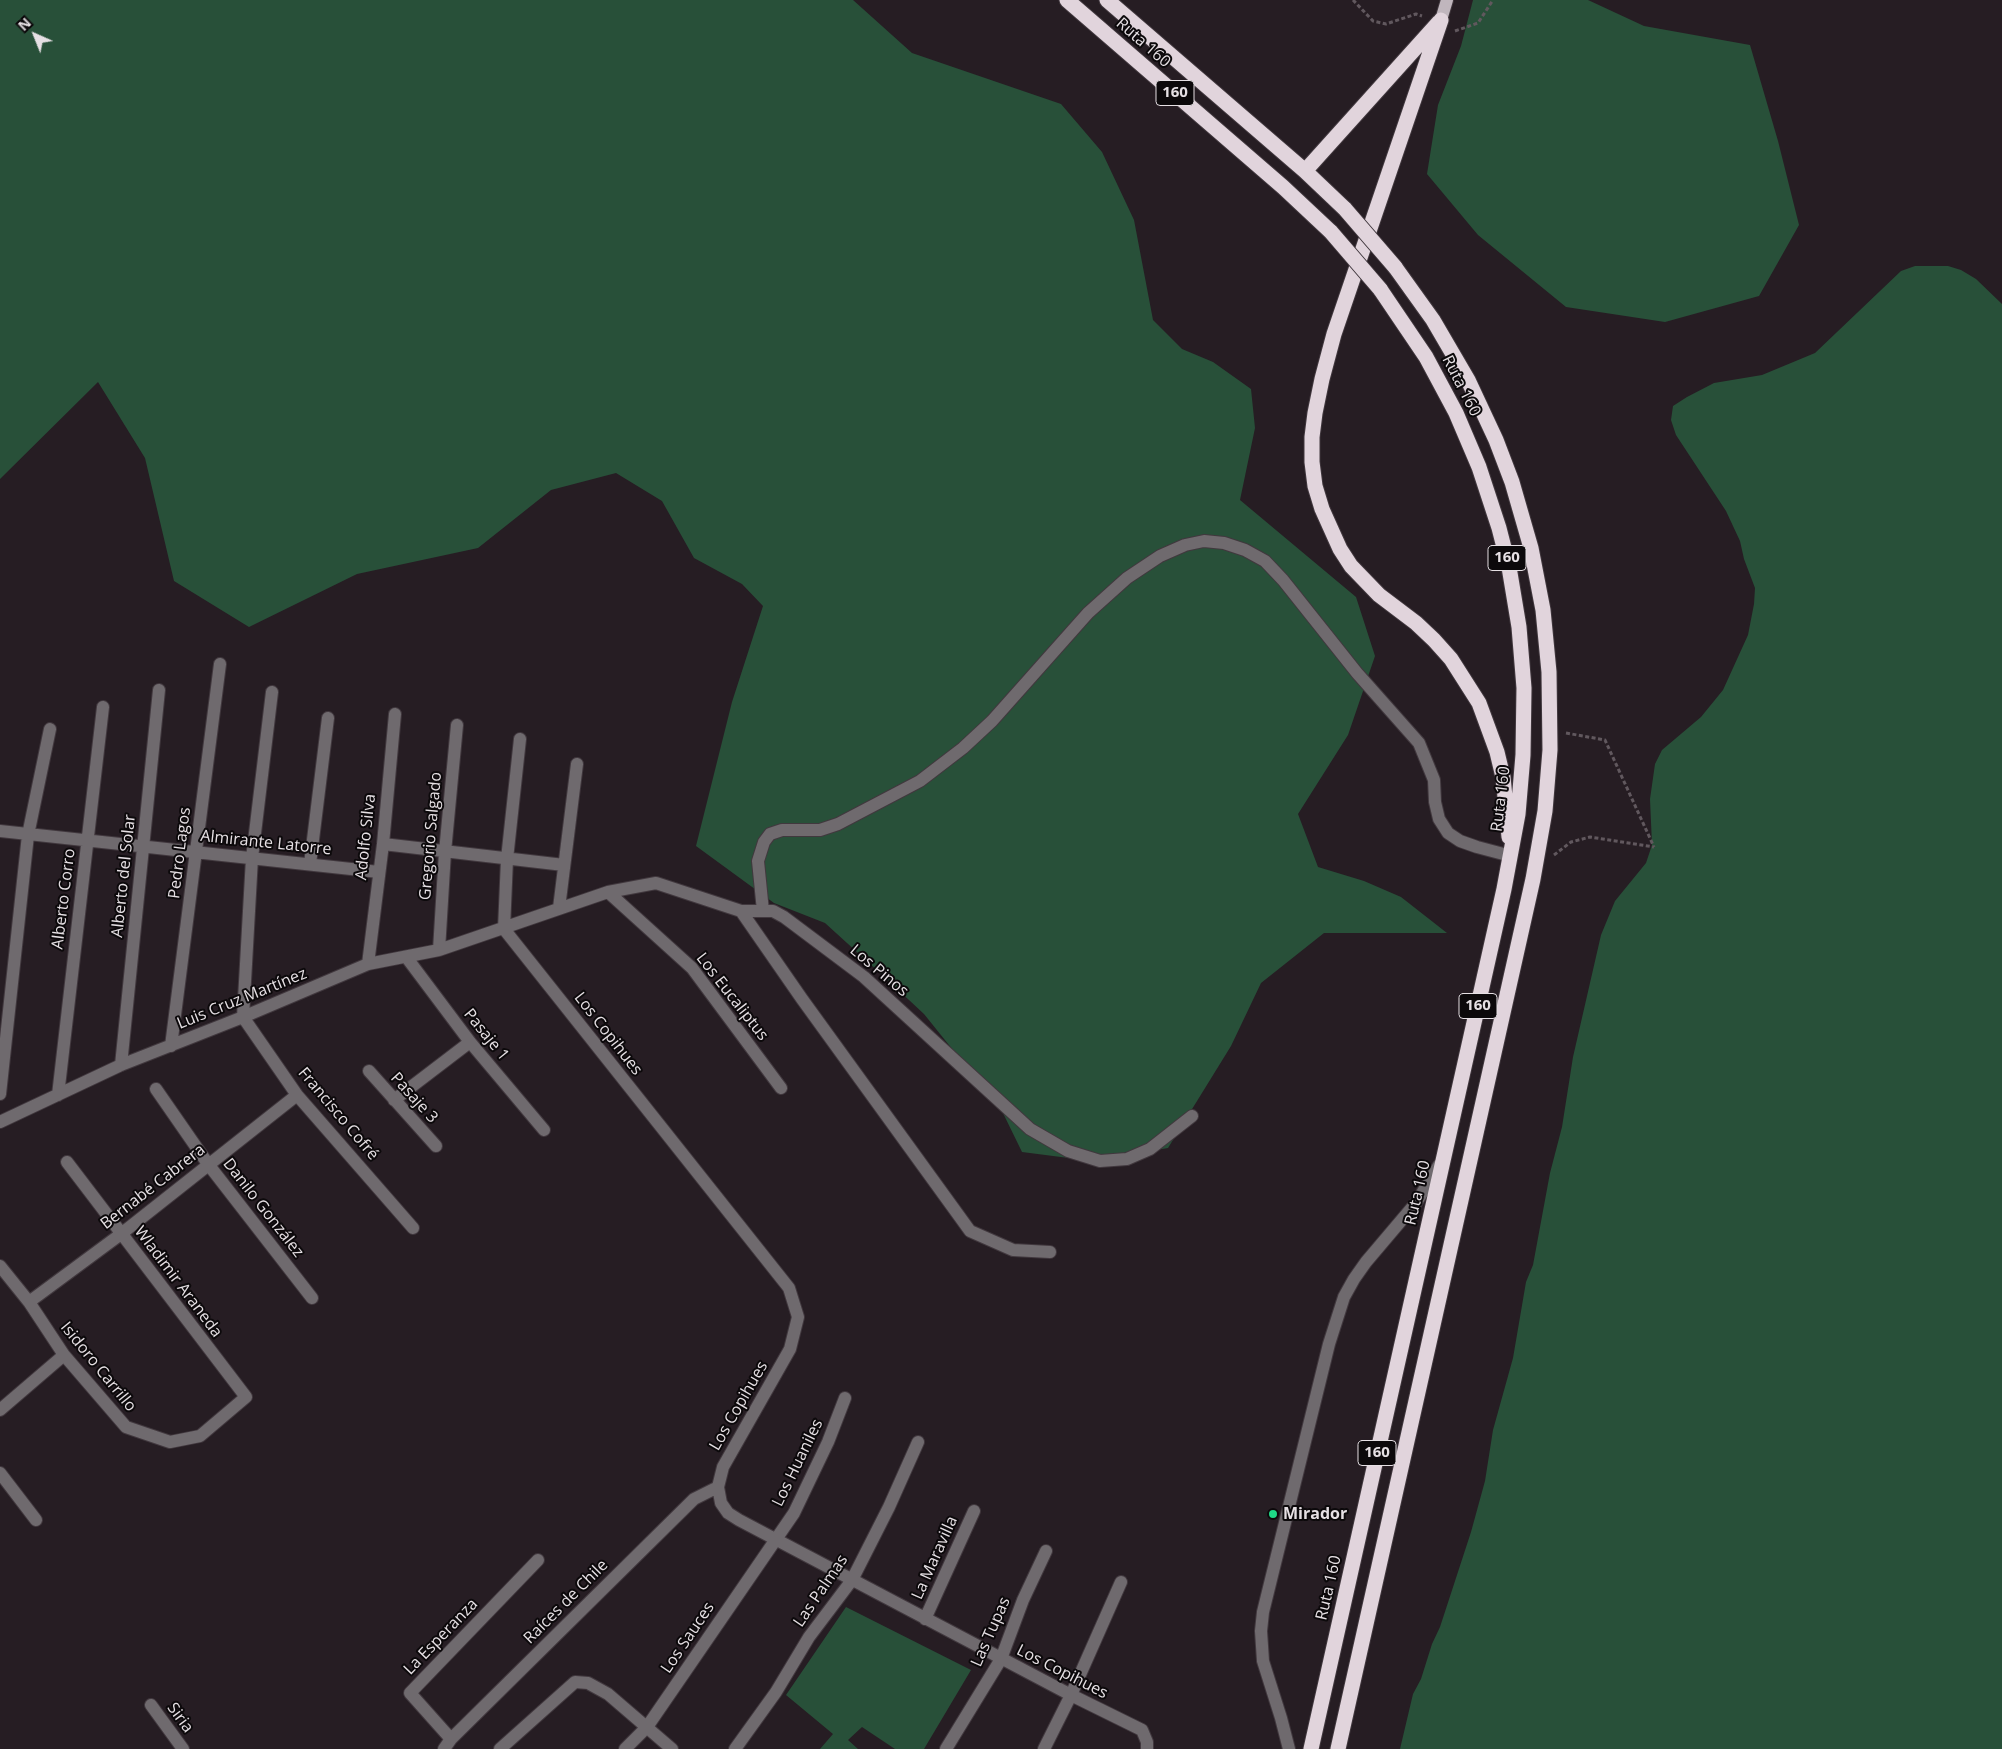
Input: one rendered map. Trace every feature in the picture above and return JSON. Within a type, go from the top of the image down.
[{"type":"highway","name":"Ruta 160","points":[[1067,0],[1283,186],[1330,232],[1380,289],[1426,357],[1460,421],[1487,488],[1509,567],[1519,627],[1524,706],[1520,792],[1510,856],[1311,1749]]},
{"type":"highway","name":"Ruta 160","points":[[1107,0],[1305,171],[1345,209],[1395,267],[1433,320],[1468,380],[1496,440],[1512,482],[1525,525],[1541,602],[1549,672],[1550,730],[1545,803],[1534,870],[1338,1749]]},
{"type":"highway","points":[[1305,171],[1441,20]]},
{"type":"highway","points":[[1441,20],[1334,334],[1315,413],[1312,437],[1312,462],[1322,509],[1331,532],[1352,566],[1379,595],[1416,623],[1434,640],[1451,660],[1478,703],[1489,727],[1503,778],[1510,856]]},
{"type":"main road","points":[[1441,20],[1447,0]]},
{"type":"street","points":[[763,911],[758,861],[764,842],[770,834],[782,830],[820,830],[838,824],[920,781],[964,748],[992,720],[1088,613],[1127,578],[1160,556],[1185,545],[1204,541],[1224,543],[1245,550],[1265,561],[1283,580],[1357,674],[1419,743],[1434,780],[1435,802],[1439,819],[1448,833],[1460,841],[1510,856]]},
{"type":"street","name":"Pedro Lagos","points":[[171,1046],[220,664]]},
{"type":"street","name":"Alberto del Solar","points":[[121,1065],[160,690]]},
{"type":"street","points":[[243,1017],[252,858],[272,692]]},
{"type":"street","name":"Alberto Corro","points":[[58,1095],[103,707]]},
{"type":"street","name":"Adolfo Silva","points":[[368,964],[383,844],[395,714]]},
{"type":"street","points":[[310,864],[328,718]]},
{"type":"street","name":"Gregorio Salgado","points":[[439,950],[445,852],[458,725]]},
{"type":"street","points":[[0,1094],[28,835],[50,729]]},
{"type":"street","points":[[504,929],[508,859],[520,739]]},
{"type":"street","points":[[559,908],[577,764]]},
{"type":"street","name":"Almirante Latorre","points":[[0,831],[379,872]]},
{"type":"street","points":[[383,844],[564,865]]},
{"type":"street","name":"Los Pinos","points":[[504,929],[608,892],[656,883],[741,911],[773,911],[784,917],[864,977],[1030,1129],[1068,1151],[1100,1161],[1127,1159],[1150,1149],[1192,1116]]},
{"type":"street","name":"Los Eucaliptus","points":[[608,892],[692,968],[781,1088]]},
{"type":"street","points":[[741,911],[802,999],[970,1231],[1013,1250],[1050,1252]]},
{"type":"street","name":"Luis Cruz Martínez","points":[[0,1122],[121,1065],[243,1017],[368,964],[407,958],[439,950],[504,929]]},
{"type":"street","name":"Los Copihues","points":[[504,929],[789,1288],[798,1317],[790,1349],[724,1466],[718,1487],[721,1503],[728,1513],[1071,1696],[1142,1730],[1147,1742],[1147,1749]]},
{"type":"street","name":"Pasaje 1","points":[[407,958],[470,1042],[544,1130]]},
{"type":"street","name":"Francisco Cofré","points":[[243,1017],[297,1095],[413,1228]]},
{"type":"street","points":[[394,1100],[470,1042]]},
{"type":"street","name":"Pasaje 3","points":[[369,1071],[436,1146]]},
{"type":"street","name":"Danilo González","points":[[156,1089],[208,1164],[312,1298]]},
{"type":"street","name":"Bernabé Cabrera","points":[[29,1302],[121,1234],[297,1095]]},
{"type":"street","points":[[1289,1749],[1263,1661],[1261,1631],[1263,1612],[1329,1344],[1344,1297],[1354,1279],[1416,1203],[1444,1156]]},
{"type":"street","name":"Wladimir Araneda","points":[[67,1162],[246,1397]]},
{"type":"street","name":"Isidoro Carrillo","points":[[0,1266],[29,1302],[64,1355],[126,1427],[170,1442],[200,1436],[246,1397]]},
{"type":"street","points":[[0,1410],[64,1355]]},
{"type":"street","name":"Los Huaniles","points":[[774,1539],[794,1513],[828,1442],[845,1398]]},
{"type":"street","name":"Las Palmas","points":[[735,1749],[776,1692],[809,1637],[852,1580],[889,1507],[918,1442]]},
{"type":"street","points":[[0,1473],[36,1520]]},
{"type":"street","name":"Raíces de Chile","points":[[447,1744],[694,1499],[718,1487]]},
{"type":"street","name":"La Maravilla","points":[[926,1619],[974,1511]]},
{"type":"street","name":"Los Sauces","points":[[625,1749],[647,1727],[774,1539]]},
{"type":"street","name":"Las Tupas","points":[[946,1749],[1001,1659],[1023,1600],[1046,1551]]},
{"type":"street","name":"La Esperanza","points":[[447,1744],[410,1693],[538,1560]]},
{"type":"street","points":[[1044,1749],[1071,1696],[1121,1582]]},
{"type":"street","points":[[500,1749],[575,1682],[588,1683],[608,1694],[672,1749]]},
{"type":"street","name":"Siria","points":[[151,1705],[183,1749]]},
{"type":"path","points":[[1353,0],[1373,21],[1386,24],[1416,14],[1441,20]]},
{"type":"path","points":[[1436,38],[1478,23],[1493,0]]},
{"type":"path","points":[[1550,730],[1605,740],[1654,847],[1590,837],[1571,842],[1551,859]]},
{"type":"green space","points":[[0,0],[853,0],[912,53],[1061,104],[1102,152],[1134,220],[1153,320],[1182,349],[1213,362],[1251,389],[1255,428],[1240,500],[1356,597],[1375,656],[1348,735],[1298,814],[1318,867],[1364,881],[1401,897],[1447,933],[1324,933],[1261,983],[1231,1046],[1168,1148],[1092,1161],[1022,1152],[1002,1111],[924,1014],[825,923],[774,903],[696,846],[732,702],[763,606],[742,584],[694,558],[662,501],[616,473],[551,490],[478,548],[357,574],[249,627],[174,581],[145,458],[98,382],[0,479]]},
{"type":"green space","points":[[1473,0],[1588,0],[1644,26],[1750,45],[1778,141],[1799,225],[1759,296],[1665,322],[1566,307],[1478,235],[1427,174],[1438,105],[1461,46]]},
{"type":"green space","points":[[1915,266],[1948,266],[1961,270],[1976,279],[2002,304],[2002,1749],[1400,1749],[1413,1694],[1421,1679],[1432,1644],[1440,1627],[1471,1532],[1485,1481],[1493,1430],[1513,1358],[1526,1282],[1533,1265],[1550,1173],[1562,1127],[1573,1057],[1601,935],[1615,901],[1646,863],[1652,845],[1650,799],[1655,764],[1662,750],[1701,717],[1723,690],[1748,635],[1755,588],[1744,559],[1740,541],[1726,511],[1676,435],[1671,420],[1673,406],[1714,383],[1762,375],[1815,353],[1901,271]]},
{"type":"green space","points":[[846,1607],[971,1670],[924,1749],[895,1749],[862,1727],[848,1740],[858,1749],[820,1749],[833,1734],[786,1695]]},
{"type":"place","name":"Mirador","points":[[1273,1514]]}]
